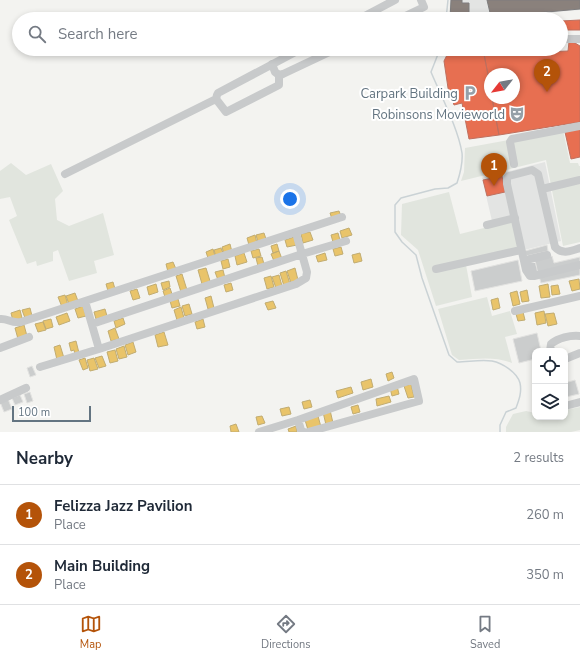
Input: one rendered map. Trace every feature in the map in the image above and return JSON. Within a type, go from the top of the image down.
[{"type":"street","points":[[372,12],[395,0]]},
{"type":"street","points":[[414,12],[424,7],[421,0]]},
{"type":"street","points":[[568,39],[580,39]]},
{"type":"street","points":[[65,174],[216,99],[216,95],[218,93],[287,56]]},
{"type":"street","points":[[279,75],[321,56]]},
{"type":"street","points":[[216,99],[226,112],[280,85],[279,75],[275,72],[272,64]]},
{"type":"street","points":[[514,164],[510,142],[512,139],[580,126]]},
{"type":"street","points":[[580,248],[563,252],[558,251],[555,247],[538,174],[532,170],[509,176],[507,178],[526,270],[530,276],[580,265]]},
{"type":"street","points":[[542,189],[580,180]]},
{"type":"street","points":[[0,318],[14,323],[21,322],[342,217]]},
{"type":"street","points":[[487,225],[515,218]]},
{"type":"street","points":[[40,367],[296,284],[306,278],[307,272],[296,233]]},
{"type":"street","points":[[92,324],[302,254],[346,241]]},
{"type":"street","points":[[436,269],[522,250]]},
{"type":"street","points":[[534,276],[530,259],[547,255]]},
{"type":"street","points":[[515,311],[580,296]]},
{"type":"street","points":[[85,301],[99,349]]},
{"type":"street","points":[[550,348],[551,344],[555,340],[573,335],[580,336]]},
{"type":"street","points":[[0,348],[29,337]]},
{"type":"street","points":[[568,358],[580,353]]},
{"type":"street","points":[[259,432],[298,420],[414,379],[419,401],[308,432]]},
{"type":"street","points":[[0,400],[26,388]]},
{"type":"street","points":[[568,405],[580,402]]},
{"type":"street","points":[[298,420],[304,432]]},
{"type":"shaded area","points":[[450,0],[580,0],[580,10],[556,12],[449,12]]},
{"type":"shaded area","points":[[563,130],[570,163],[578,163],[580,166],[580,242],[563,246],[546,160],[461,181],[464,172],[465,148]]},
{"type":"shaded area","points":[[545,162],[561,241],[524,250],[492,221],[482,178]]},
{"type":"shaded area","points":[[11,163],[26,175],[51,164],[63,191],[55,199],[57,220],[69,226],[103,213],[114,255],[94,261],[97,273],[69,281],[58,250],[53,252],[53,261],[37,266],[36,261],[27,264],[9,220],[17,216],[10,197],[0,199],[0,171]]},
{"type":"shaded area","points":[[449,192],[460,234],[512,221],[519,253],[466,265],[472,297],[436,306],[418,250],[401,235],[402,204]]},
{"type":"shaded area","points":[[487,297],[492,316],[510,311],[517,334],[505,337],[512,363],[499,359],[459,360],[452,355],[438,309]]},
{"type":"shaded area","points":[[580,407],[580,430],[571,432],[506,432],[506,427],[513,414],[526,411],[532,412],[532,420],[568,420],[568,409]]},
{"type":"building: Homes","points":[[339,211],[341,216],[332,219],[330,213]]},
{"type":"building: Homes","points":[[349,228],[352,235],[342,238],[340,231]]},
{"type":"building: Homes","points":[[310,232],[313,240],[303,243],[301,234]]},
{"type":"building: Homes","points":[[264,233],[266,239],[258,242],[256,235]]},
{"type":"building: Homes","points":[[338,233],[340,240],[333,242],[331,235]]},
{"type":"building: Homes","points":[[255,235],[257,243],[249,245],[247,238]]},
{"type":"building: Homes","points":[[294,237],[297,245],[287,247],[285,240]]},
{"type":"building: Homes","points":[[230,244],[232,252],[224,254],[222,247]]},
{"type":"building: Homes","points":[[277,244],[279,251],[273,253],[271,246]]},
{"type":"building: Homes","points":[[341,247],[343,254],[335,256],[333,249]]},
{"type":"building: Homes","points":[[221,248],[224,255],[216,257],[214,250]]},
{"type":"building: Homes","points":[[213,249],[215,256],[208,258],[206,252]]},
{"type":"building: Homes","points":[[259,249],[261,256],[253,258],[251,251]]},
{"type":"building: Homes","points":[[279,251],[282,259],[274,261],[271,254]]},
{"type":"building: Homes","points":[[244,253],[247,262],[237,265],[235,256]]},
{"type":"building: Homes","points":[[325,253],[327,260],[318,262],[316,256]]},
{"type":"building: Homes","points":[[360,253],[362,261],[354,263],[352,255]]},
{"type":"building: Homes","points":[[262,257],[264,264],[258,266],[256,258]]},
{"type":"building: Homes","points":[[228,259],[230,267],[223,269],[221,261]]},
{"type":"building: Homes","points":[[173,262],[176,269],[168,272],[166,264]]},
{"type":"building: Homes","points":[[206,268],[210,281],[202,284],[198,270]]},
{"type":"building: Homes","points":[[295,268],[298,280],[291,283],[287,271]]},
{"type":"building: Homes","points":[[223,270],[225,278],[218,280],[215,272]]},
{"type":"building: Homes","points":[[286,271],[290,284],[284,286],[280,273]]},
{"type":"building: Homes","points":[[182,274],[187,290],[181,292],[176,276]]},
{"type":"building: Homes","points":[[279,275],[282,286],[276,288],[272,277]]},
{"type":"building: Homes","points":[[271,276],[274,287],[267,289],[264,278]]},
{"type":"building: Homes","points":[[579,279],[580,289],[572,291],[569,281]]},
{"type":"building: Homes","points":[[169,281],[170,287],[163,290],[161,283]]},
{"type":"building: Homes","points":[[113,282],[115,289],[108,291],[106,284]]},
{"type":"building: Homes","points":[[231,283],[233,290],[226,292],[224,285]]},
{"type":"building: Homes","points":[[156,284],[158,292],[149,295],[147,287]]},
{"type":"building: Homes","points":[[548,284],[550,297],[541,298],[539,286]]},
{"type":"building: Homes","points":[[558,285],[560,294],[552,295],[551,286]]},
{"type":"building: Homes","points":[[170,288],[172,294],[165,297],[163,291]]},
{"type":"building: Homes","points":[[137,289],[140,298],[133,300],[130,291]]},
{"type":"building: Homes","points":[[527,290],[529,301],[522,302],[520,292]]},
{"type":"building: Homes","points":[[517,291],[520,304],[513,306],[510,293]]},
{"type":"building: Homes","points":[[75,293],[78,301],[69,304],[66,296]]},
{"type":"building: Homes","points":[[65,295],[68,305],[62,307],[58,297]]},
{"type":"building: Homes","points":[[211,296],[214,308],[208,309],[205,298]]},
{"type":"building: Homes","points":[[498,298],[500,308],[493,310],[491,300]]},
{"type":"building: Homes","points":[[178,299],[180,306],[172,308],[170,301]]},
{"type":"building: Homes","points":[[273,301],[276,308],[268,310],[265,303]]},
{"type":"building: Homes","points":[[189,304],[192,314],[185,316],[182,306]]},
{"type":"building: Homes","points":[[83,306],[86,316],[78,318],[75,309]]},
{"type":"building: Homes","points":[[181,307],[184,318],[177,320],[174,310]]},
{"type":"building: Homes","points":[[30,308],[32,316],[25,318],[22,310]]},
{"type":"building: Homes","points":[[105,309],[107,316],[96,319],[94,312]]},
{"type":"building: Homes","points":[[20,310],[22,318],[13,321],[11,313]]},
{"type":"building: Homes","points":[[544,311],[546,323],[537,325],[535,313]]},
{"type":"building: Homes","points":[[523,312],[525,320],[518,321],[516,314]]},
{"type":"building: Homes","points":[[67,313],[70,321],[59,325],[56,317]]},
{"type":"building: Homes","points":[[554,313],[557,324],[548,326],[545,314]]},
{"type":"building: Homes","points":[[123,318],[125,324],[116,328],[114,321]]},
{"type":"building: Homes","points":[[51,319],[53,327],[46,329],[43,321]]},
{"type":"building: Homes","points":[[203,319],[205,327],[197,329],[195,322]]},
{"type":"building: Homes","points":[[43,322],[46,330],[38,332],[35,324]]},
{"type":"building: Homes","points":[[24,325],[27,336],[18,339],[15,328]]},
{"type":"building: Homes","points":[[115,328],[119,339],[111,341],[108,331]]},
{"type":"building: Homes","points":[[164,332],[168,345],[158,347],[155,335]]},
{"type":"building: Homes","points":[[76,341],[79,353],[75,354],[74,350],[71,351],[69,343]]},
{"type":"building: Homes","points":[[133,342],[136,352],[128,355],[125,345]]},
{"type":"building: Homes","points":[[60,345],[64,358],[57,360],[54,347]]},
{"type":"building: Homes","points":[[124,346],[127,357],[119,359],[116,349]]},
{"type":"building: Homes","points":[[115,350],[118,361],[110,363],[107,352]]},
{"type":"building: Homes","points":[[102,356],[106,366],[99,368],[95,358]]},
{"type":"building: Homes","points":[[85,358],[88,368],[83,370],[79,360]]},
{"type":"building: Homes","points":[[94,358],[98,369],[90,371],[87,360]]},
{"type":"building: Homes","points":[[392,372],[394,378],[388,381],[386,374]]},
{"type":"building: Homes","points":[[371,379],[373,387],[363,390],[361,382]]},
{"type":"building: Homes","points":[[411,384],[414,397],[408,398],[404,386]]},
{"type":"building: Homes","points":[[397,386],[399,394],[392,396],[390,388]]},
{"type":"building: Homes","points":[[351,387],[353,393],[338,398],[336,391]]},
{"type":"building: Homes","points":[[389,396],[391,402],[377,406],[376,399]]},
{"type":"building: Homes","points":[[310,400],[312,407],[304,409],[302,402]]},
{"type":"building: Homes","points":[[358,405],[360,412],[353,414],[351,407]]},
{"type":"building: Homes","points":[[289,407],[291,414],[282,416],[280,409]]},
{"type":"building: Homes","points":[[330,410],[333,423],[326,425],[323,412]]},
{"type":"building: Homes","points":[[262,416],[265,423],[258,425],[256,417]]},
{"type":"building: Homes","points":[[318,416],[321,427],[308,430],[305,420]]},
{"type":"building: Homes","points":[[236,424],[239,432],[231,432],[230,426]]},
{"type":"building: Homes","points":[[296,426],[297,432],[289,432],[288,429]]},
{"type":"building: Shops","points":[[580,20],[580,30],[568,30],[568,21]]},
{"type":"building: Shops","points":[[569,42],[580,46],[580,122],[499,135],[493,104],[520,104],[520,68],[487,68],[484,56],[568,56]]},
{"type":"building: Shops","name":"Carpark Building","points":[[446,56],[484,56],[487,68],[484,68],[484,104],[493,104],[499,135],[469,139],[462,103],[454,105],[448,88],[444,61]]},
{"type":"building: Shops","points":[[580,129],[580,157],[571,159],[565,132]]},
{"type":"building: Shops","points":[[502,176],[505,192],[487,196],[483,180]]},
{"type":"building: Industry","points":[[451,0],[462,0],[462,3],[469,3],[469,12],[450,12]]},
{"type":"building: Industry","points":[[487,0],[580,0],[580,9],[547,12],[490,12]]},
{"type":"building: Other","points":[[547,245],[548,251],[526,256],[525,251]]},
{"type":"building: Other","points":[[552,256],[554,263],[580,257],[580,264],[538,274],[535,260]]},
{"type":"building: Other","points":[[518,260],[522,281],[475,291],[471,271]]},
{"type":"building: Other","points":[[580,266],[580,275],[541,283],[539,276]]},
{"type":"building: Other","points":[[537,333],[540,348],[532,348],[532,360],[519,363],[513,339]]},
{"type":"building: Other","points":[[32,366],[36,375],[30,377],[27,368]]},
{"type":"building: Other","points":[[575,380],[579,394],[568,397],[568,382]]},
{"type":"building: Other","points":[[30,392],[33,401],[27,403],[24,394]]},
{"type":"building: Other","points":[[20,395],[23,402],[15,405],[12,398]]},
{"type":"building: Other","points":[[8,399],[12,409],[4,412],[0,402]]},
{"type":"waterway","points":[[447,12],[448,0]]},
{"type":"waterway","points":[[437,56],[431,72],[457,133],[462,153],[462,165],[457,183],[448,188],[435,189],[401,198],[395,205],[395,232],[402,242],[416,255],[422,278],[449,355],[457,362],[483,360],[496,362],[509,369],[516,375],[520,383],[520,396],[516,408],[506,412],[500,425],[500,432]]},
{"type":"place","name":"Main Building","points":[[547,92]]},
{"type":"place","name":"Carpark Building","points":[[470,93]]},
{"type":"place","name":"Robinsons Movieworld","points":[[517,114]]},
{"type":"place","name":"Felizza Jazz Pavilion","points":[[494,186]]}]
